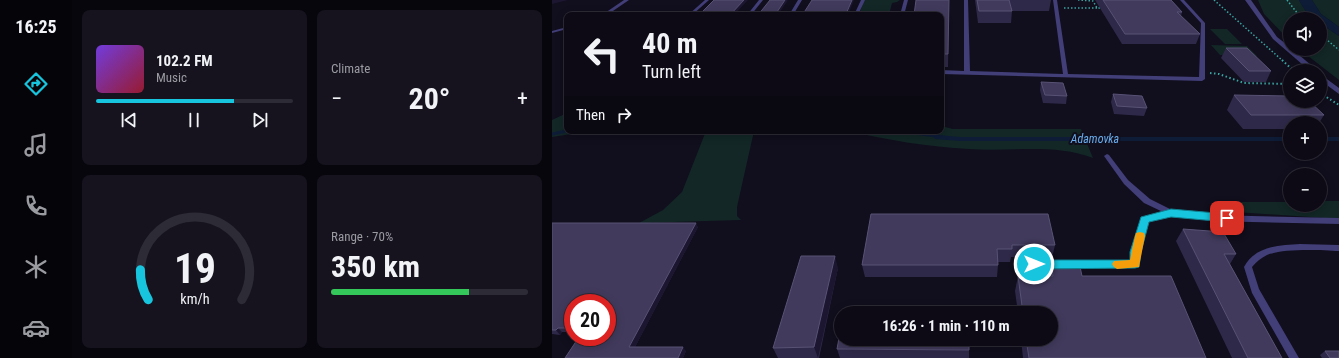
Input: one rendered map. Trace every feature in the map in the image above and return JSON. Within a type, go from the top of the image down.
[{"type":"street","points":[[1248,0],[1275,38],[1306,64]]},
{"type":"street","points":[[1327,82],[1339,92]]},
{"type":"lane","points":[[609,12],[627,0]]},
{"type":"lane","points":[[693,12],[707,0]]},
{"type":"lane","points":[[751,12],[761,0]]},
{"type":"lane","points":[[793,12],[800,0]]},
{"type":"lane","points":[[857,12],[862,0]]},
{"type":"lane","points":[[903,12],[906,0]]},
{"type":"lane","points":[[966,0],[967,73]]},
{"type":"lane","points":[[1055,0],[1066,76]]},
{"type":"lane","points":[[944,72],[1202,79],[1203,23],[1182,0]]},
{"type":"lane","points":[[552,32],[564,29]]},
{"type":"lane","points":[[1107,156],[1126,182],[1147,201],[1171,213],[1211,218],[1339,221]]},
{"type":"lane","points":[[1034,264],[1135,264],[1136,252],[1145,220],[1171,213]]},
{"type":"lane","points":[[1294,358],[1255,290],[1248,267],[1253,260],[1264,252],[1278,249],[1339,248]]},
{"type":"path","points":[[1078,0],[1093,1],[1097,8]]},
{"type":"path","points":[[1214,0],[1286,64]]},
{"type":"path","points":[[1287,0],[1296,12]]},
{"type":"path","points":[[1056,8],[1103,8]]},
{"type":"path","points":[[1327,40],[1339,50]]},
{"type":"path","points":[[1202,73],[1218,74],[1244,83],[1283,84]]},
{"type":"path","points":[[1327,97],[1339,105]]},
{"type":"green space","points":[[864,0],[900,0],[892,3],[890,12],[860,12]]},
{"type":"green space","points":[[1258,0],[1299,0],[1306,12],[1283,12],[1283,34],[1264,14]]},
{"type":"green space","points":[[1312,0],[1339,0],[1339,27],[1327,18],[1327,12],[1320,12]]},
{"type":"green space","points":[[1327,28],[1339,36],[1339,80],[1327,71],[1327,64],[1318,64],[1308,56],[1327,56]]},
{"type":"green space","points":[[1210,29],[1227,29],[1242,44],[1225,44]]},
{"type":"green space","points":[[1211,45],[1247,46],[1257,56],[1220,55]]},
{"type":"green space","points":[[564,114],[564,134],[571,134],[552,137],[552,120]]},
{"type":"green space","points":[[944,127],[953,129],[1081,129],[1093,158],[1078,153],[1047,149],[984,150],[938,147],[863,134],[944,134]]},
{"type":"green space","points":[[705,134],[753,134],[737,207],[737,216],[741,220],[639,223],[663,210],[682,192]]},
{"type":"green space","points":[[1327,201],[1339,201],[1339,219],[1235,212],[1228,202],[1283,202],[1283,212],[1327,212]]},
{"type":"water","points":[[1299,0],[1312,0],[1320,12],[1307,12]]},
{"type":"water","points":[[1327,18],[1339,27],[1339,36],[1327,28]]},
{"type":"building","points":[[714,0],[744,0],[733,12],[702,12]]},
{"type":"building","points":[[770,0],[785,0],[777,12],[760,12]]},
{"type":"building","points":[[812,0],[852,0],[847,12],[804,12]]},
{"type":"building","points":[[916,0],[949,0],[948,54],[944,54],[944,12],[914,12]]},
{"type":"building","points":[[977,0],[1009,0],[1012,11],[979,11]]},
{"type":"building","points":[[1103,0],[1171,0],[1182,12],[1177,12],[1200,34],[1125,34]]},
{"type":"building","points":[[1226,48],[1247,48],[1271,71],[1249,71]]},
{"type":"building","points":[[1041,82],[1063,83],[1067,96],[1045,95]]},
{"type":"building","points":[[1113,94],[1142,96],[1147,108],[1117,106]]},
{"type":"building","points":[[1234,95],[1283,96],[1283,108],[1316,108],[1324,115],[1251,115]]},
{"type":"building","points":[[871,214],[1048,214],[1055,245],[1012,245],[1012,249],[997,249],[998,265],[862,265]]},
{"type":"building","points":[[552,223],[696,223],[629,347],[683,347],[678,358],[565,358],[573,346],[616,346],[616,294],[564,294],[564,328],[552,330]]},
{"type":"building","points":[[1183,229],[1223,232],[1236,254],[1224,254],[1282,358],[1248,358]]},
{"type":"building","points":[[801,256],[835,256],[814,347],[773,348]]},
{"type":"building","points":[[1051,262],[1079,262],[1082,276],[1171,276],[1206,358],[1029,358],[1027,346],[1058,346],[1058,306],[1022,306],[1018,276],[1053,276]]},
{"type":"building","points":[[838,346],[969,346],[969,350],[837,349]]},
{"type":"building","points":[[1325,351],[1339,351],[1339,358],[1330,358]]},
{"type":"waterway","name":"Adamovka","points":[[552,134],[564,132]]},
{"type":"waterway","name":"Adamovka","points":[[922,134],[949,138]]},
{"type":"waterway","name":"Adamovka","points":[[936,137],[960,139],[1283,139]]},
{"type":"waterway","name":"Adamovka","points":[[1327,139],[1339,139]]},
{"type":"slow traffic","points":[[1117,264],[1135,264],[1140,236]]},
{"type":"route","points":[[1034,264],[1135,264],[1136,252],[1145,220],[1171,213],[1211,218],[1227,218]]}]
